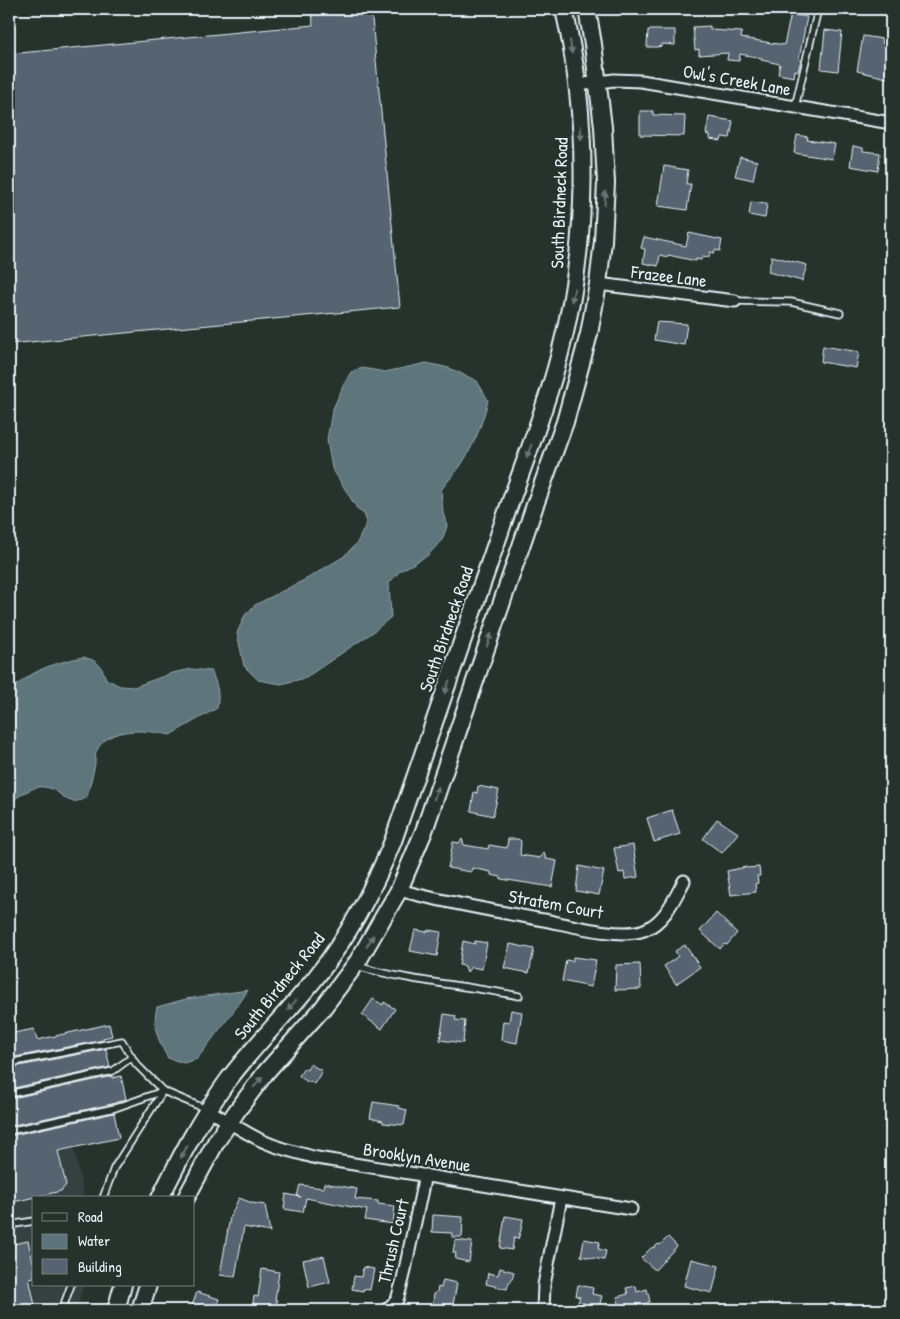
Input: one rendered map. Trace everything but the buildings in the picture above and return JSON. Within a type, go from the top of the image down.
[{"type":"main road","name":"South Birdneck Road","points":[[161,1196],[208,1110],[251,1052],[316,977],[336,949],[375,884],[393,841],[538,428],[560,356],[576,281],[582,217],[581,132],[577,85],[570,34],[564,9]]},
{"type":"main road","points":[[187,1196],[216,1142],[230,1121],[266,1072],[322,1009],[355,965],[399,890],[424,831],[565,422],[583,360],[598,284],[603,241],[606,183],[599,82],[587,9]]},
{"type":"main road","points":[[116,1310],[123,1286]]},
{"type":"main road","points":[[140,1310],[148,1286]]},
{"type":"street","name":"Owl's Creek Lane","points":[[577,85],[614,80],[641,81],[891,123]]},
{"type":"street","name":"Frazee Lane","points":[[598,284],[735,302]]},
{"type":"street","name":"Stratem Court","points":[[399,890],[457,904],[594,929],[633,934],[646,930],[659,921],[668,911],[684,881]]},
{"type":"street","name":"Brooklyn Avenue","points":[[208,1110],[230,1121],[252,1136],[282,1148],[317,1158],[631,1209]]},
{"type":"street","name":"Thrush Court","points":[[386,1310],[397,1300],[404,1279],[425,1176]]},
{"type":"street","points":[[543,1310],[544,1285],[561,1198]]},
{"type":"lane","points":[[795,108],[818,9]]},
{"type":"lane","points":[[735,302],[791,302],[840,312]]},
{"type":"lane","points":[[355,965],[387,974],[493,990],[519,996]]},
{"type":"lane","points":[[9,1063],[52,1053],[122,1041],[136,1064],[163,1091],[208,1110]]},
{"type":"lane","points":[[9,1094],[113,1072],[132,1057]]},
{"type":"lane","points":[[9,1130],[115,1108],[163,1091]]},
{"type":"lane","points":[[104,1196],[114,1168],[163,1091]]},
{"type":"lane","points":[[9,1225],[32,1221]]},
{"type":"lane","points":[[62,1310],[71,1286]]},
{"type":"shaded area","points":[[74,1148],[84,1196],[32,1196],[32,1286],[84,1286],[76,1310],[9,1310],[9,1162]]},
{"type":"water","points":[[427,363],[449,368],[477,381],[488,400],[481,424],[471,447],[461,466],[441,490],[443,513],[447,526],[442,540],[427,556],[400,571],[389,583],[391,617],[373,632],[305,678],[281,684],[258,680],[244,666],[237,633],[245,615],[255,605],[310,577],[343,557],[357,543],[367,522],[364,514],[358,510],[332,468],[327,440],[332,411],[344,384],[351,372],[362,368],[385,372]]},
{"type":"water","points":[[83,657],[98,664],[106,679],[120,686],[134,687],[172,673],[192,669],[211,671],[217,689],[217,708],[170,735],[140,731],[119,733],[109,737],[96,752],[86,798],[78,801],[68,800],[51,788],[40,787],[26,792],[9,803],[9,692],[18,684],[43,669],[61,662]]},
{"type":"water","points":[[248,990],[197,1059],[184,1063],[168,1058],[161,1046],[157,1033],[155,1021],[157,1007],[186,999]]}]
